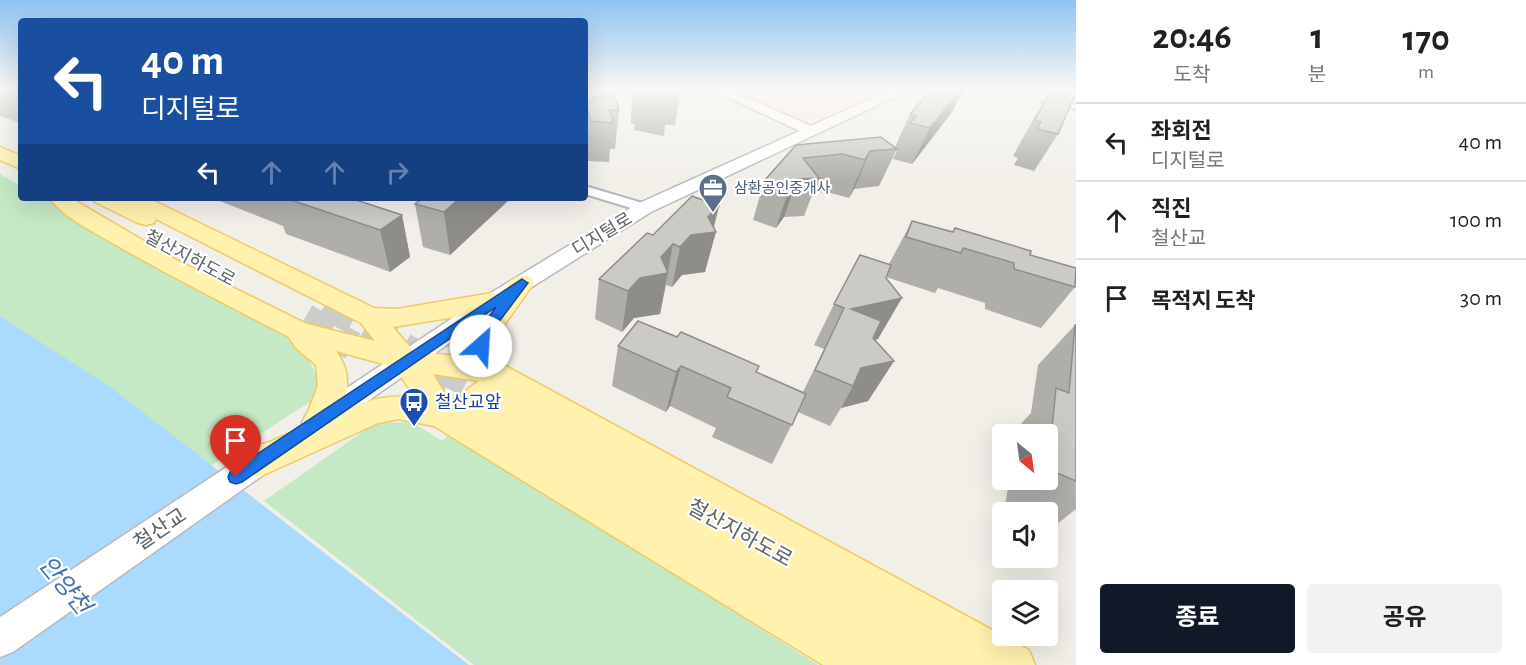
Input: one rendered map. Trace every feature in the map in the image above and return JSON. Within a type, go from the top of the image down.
[{"type":"main road","name":"디지털로","points":[[327,423],[405,360],[492,302],[644,208],[835,120]]},
{"type":"main road","points":[[0,153],[18,162]]},
{"type":"main road","points":[[0,164],[18,172]]},
{"type":"main road","points":[[62,201],[93,222],[164,262],[304,328],[405,360],[495,402],[1014,665]]},
{"type":"main road","name":"철산지하도로","points":[[79,201],[304,328]]},
{"type":"main road","name":"철산지하도로","points":[[108,201],[325,305]]},
{"type":"main road","points":[[138,201],[361,312],[405,360],[422,382],[441,415]]},
{"type":"main road","points":[[522,283],[481,337],[481,346],[495,402],[862,665]]},
{"type":"main road","points":[[304,328],[333,329],[351,313],[361,312],[397,318],[492,302]]},
{"type":"main road","points":[[304,328],[304,341],[322,353],[333,374],[327,423]]},
{"type":"main road","points":[[256,463],[327,423],[388,407],[428,411],[441,415],[495,402]]},
{"type":"main road","name":"철산지하도로","points":[[495,402],[915,665]]},
{"type":"main road","name":"철산지하도로","points":[[495,402],[548,425],[973,665]]},
{"type":"main road","name":"철산교","points":[[0,639],[256,463]]},
{"type":"street","points":[[786,120],[811,131]]},
{"type":"street","points":[[588,191],[644,208]]},
{"type":"shaded area","points":[[786,120],[836,120],[811,131]]},
{"type":"green space","points":[[0,174],[18,184],[18,201],[50,201],[301,344],[325,392],[0,602]]},
{"type":"green space","points":[[412,422],[442,441],[451,433],[818,665],[474,665],[264,501],[375,423]]},
{"type":"water","name":"안양천","points":[[0,316],[113,389],[469,665],[0,665]]},
{"type":"building","points":[[612,120],[613,123],[591,121]]},
{"type":"building","points":[[913,120],[936,120],[930,128],[910,123]]},
{"type":"building","points":[[1035,120],[1064,120],[1058,134],[1037,129],[1041,122]]},
{"type":"building","points":[[881,137],[897,149],[870,151],[865,160],[842,154],[803,158],[819,178],[797,179],[789,189],[764,181],[796,145]]},
{"type":"building","points":[[692,196],[719,206],[708,217],[716,232],[691,235],[680,247],[673,244],[661,257],[668,273],[640,278],[628,291],[599,279],[647,233],[653,235]]},
{"type":"building","points":[[294,201],[359,201],[402,215],[380,230]]},
{"type":"building","points":[[419,201],[457,201],[444,212],[415,204]]},
{"type":"building","points":[[912,221],[953,232],[955,228],[1031,251],[1030,255],[1076,268],[1075,287],[1014,269],[1014,263],[963,248],[961,253],[906,237]]},
{"type":"building","points":[[860,255],[891,265],[886,278],[902,298],[851,309],[881,321],[873,338],[894,361],[861,368],[853,386],[815,370],[844,308],[834,304]]},
{"type":"building","points":[[638,321],[677,337],[681,332],[759,366],[756,372],[806,394],[792,425],[727,397],[731,388],[681,366],[676,372],[618,346]]},
{"type":"building","points":[[1076,325],[1076,481],[1058,473],[1058,424],[1052,424],[1056,388],[1069,393]]},
{"type":"tunnel","points":[[325,305],[330,308]]},
{"type":"tunnel","points":[[328,306],[505,403]]},
{"type":"tunnel","points":[[305,318],[353,346]]},
{"type":"tunnel","points":[[416,382],[490,422]]},
{"type":"place","name":"삼환공인중개사","points":[[713,214]]},
{"type":"place","name":"철산교앞","points":[[414,428]]},
{"type":"route","points":[[236,477],[405,360],[522,283],[481,337],[481,346]]}]
